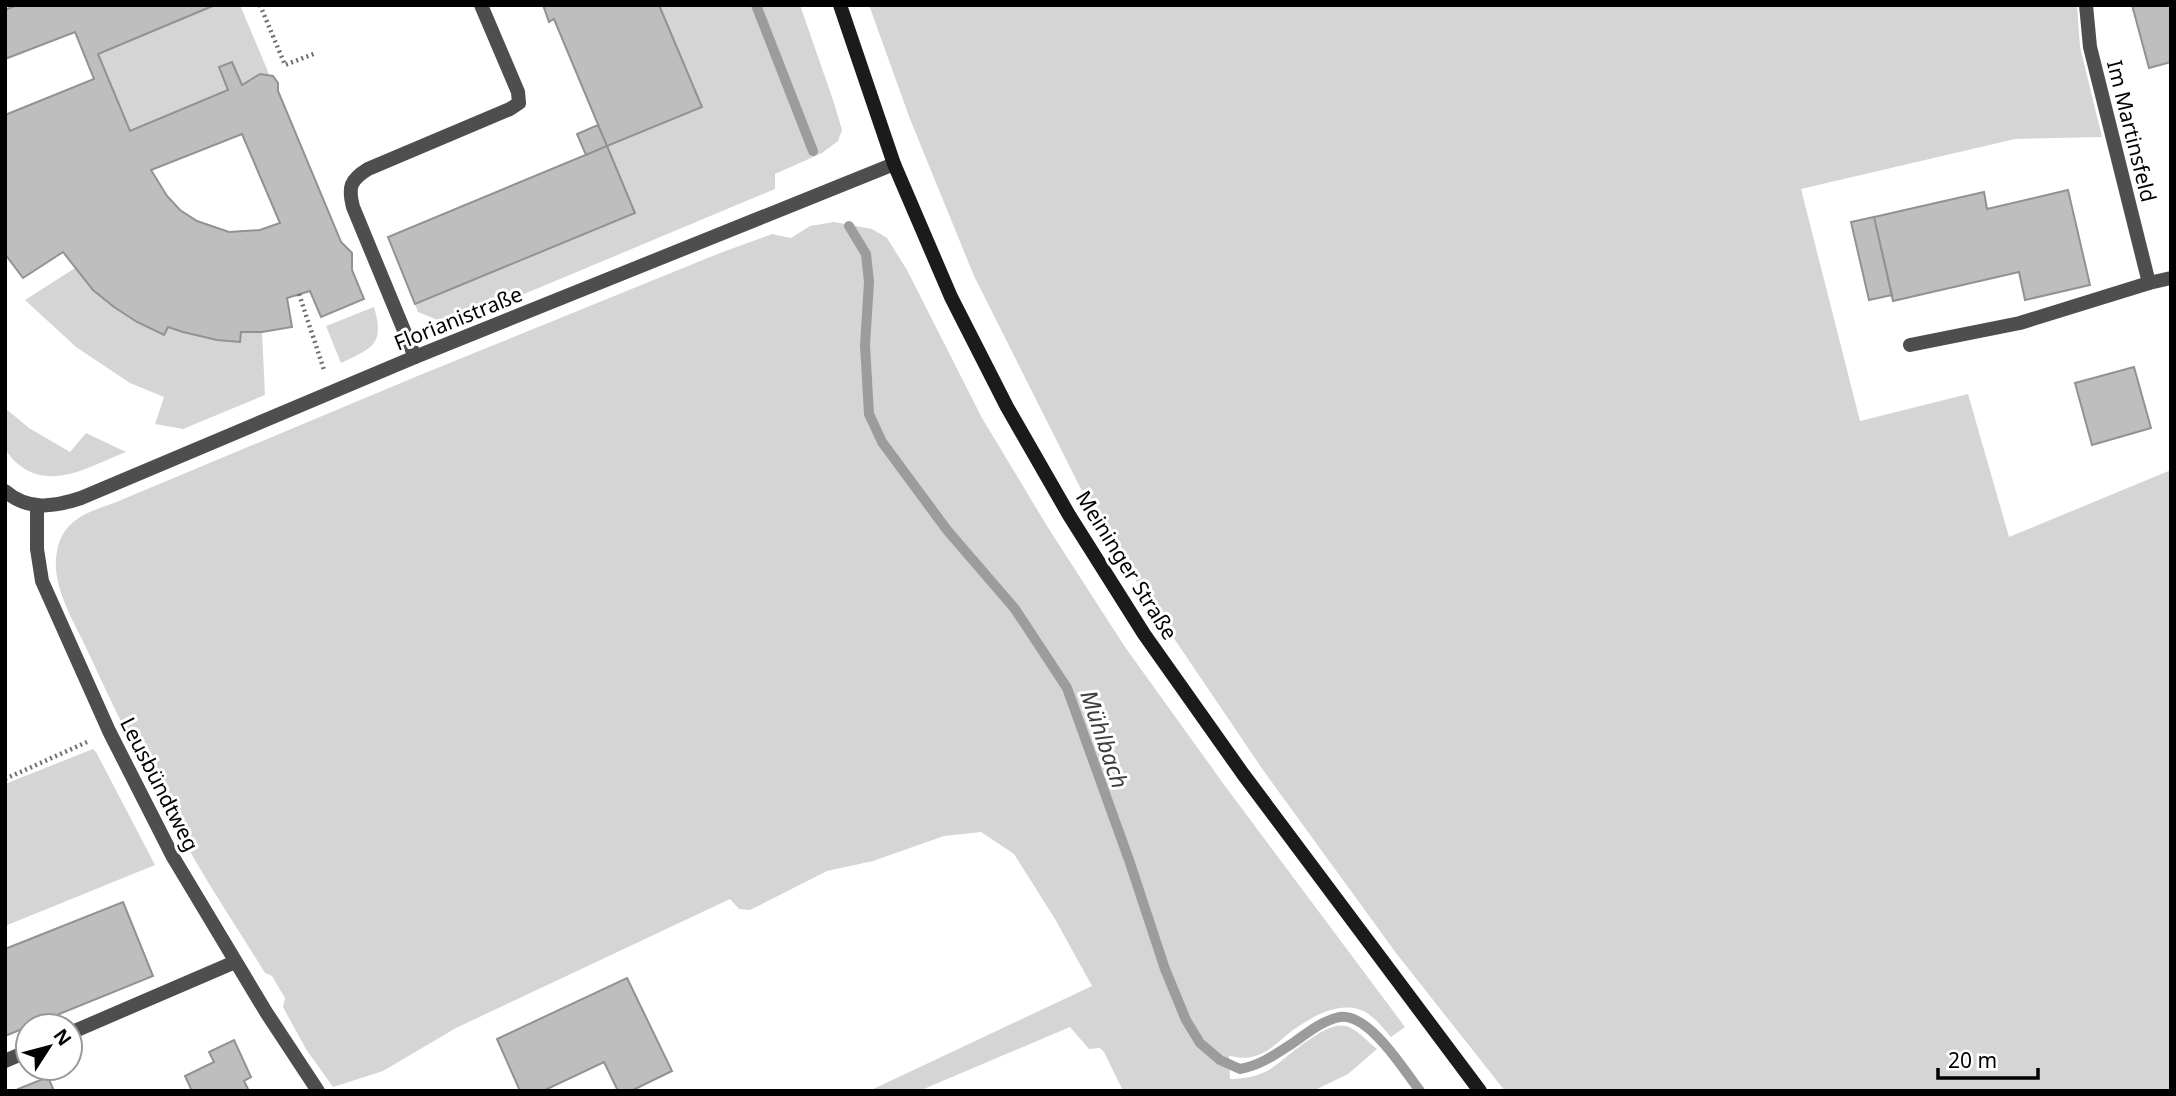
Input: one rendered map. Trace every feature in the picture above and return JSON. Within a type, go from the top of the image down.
[{"type":"main road","name":"Meininger Straße","points":[[841,5],[894,164],[951,297],[1007,407],[1069,514],[1143,634],[1243,774],[1480,1091]]},
{"type":"street","points":[[415,357],[353,207],[351,184],[358,175],[368,169],[519,103],[518,92],[481,5]]},
{"type":"street","name":"Im Martinsfeld","points":[[2086,5],[2093,60],[2149,283]]},
{"type":"street","name":"Florianistraße","points":[[37,506],[55,505],[81,498],[415,357],[894,164]]},
{"type":"street","points":[[1910,345],[2020,323],[2171,278]]},
{"type":"street","points":[[5,491],[21,503],[37,506]]},
{"type":"street","name":"Leusbündtweg","points":[[37,506],[37,549],[42,581],[112,737],[173,857],[235,962],[318,1091]]},
{"type":"street","points":[[84,1027],[235,962]]},
{"type":"path","points":[[261,5],[285,65],[316,53]]},
{"type":"path","points":[[299,294],[320,362],[334,391]]},
{"type":"path","points":[[5,779],[112,737]]},
{"type":"shaded area","points":[[215,5],[240,5],[269,74],[260,74],[242,85],[232,62],[219,67],[228,90],[130,131],[98,54]]},
{"type":"shaded area","points":[[659,5],[800,5],[842,130],[838,141],[822,153],[775,174],[775,189],[450,325],[418,312],[415,304],[635,213],[607,146],[702,107]]},
{"type":"shaded area","points":[[869,5],[2077,5],[2080,47],[2102,137],[2015,139],[1801,189],[1860,421],[1968,394],[2009,537],[2171,470],[2171,1091],[1505,1091],[1396,953],[1263,770],[1148,600],[1088,503],[974,276],[910,119]]},
{"type":"shaded area","points":[[834,222],[872,229],[887,238],[907,270],[982,418],[1125,647],[1405,1027],[1391,1037],[1368,1013],[1349,1007],[1339,1008],[1312,1018],[1261,1054],[1246,1058],[1229,1056],[1230,1079],[1253,1076],[1267,1071],[1316,1035],[1337,1026],[1354,1030],[1377,1049],[1348,1074],[1313,1091],[1123,1091],[1104,1052],[1100,1048],[1089,1049],[1070,1027],[919,1091],[869,1091],[1092,986],[1055,919],[1014,854],[981,832],[944,836],[873,861],[827,871],[750,910],[739,909],[730,899],[456,1028],[383,1071],[333,1087],[306,1049],[283,1007],[285,998],[272,976],[265,973],[192,855],[114,707],[61,592],[56,565],[60,540],[78,519],[95,510],[420,375],[720,253],[772,234],[791,238],[810,226]]},
{"type":"shaded area","points":[[75,268],[93,290],[164,334],[168,327],[217,340],[241,332],[262,332],[265,395],[183,429],[155,424],[164,397],[130,383],[76,347],[25,300]]},
{"type":"shaded area","points":[[374,307],[378,329],[374,343],[341,363],[326,326]]},
{"type":"shaded area","points":[[5,408],[29,428],[70,452],[86,433],[126,452],[86,469],[58,476],[31,472],[14,461],[5,447]]},
{"type":"shaded area","points":[[93,749],[155,865],[5,926],[5,784]]},
{"type":"building","points":[[17,5],[215,5],[98,54],[130,131],[228,90],[219,67],[232,62],[242,85],[260,74],[273,76],[341,242],[352,253],[352,270],[364,299],[321,317],[310,291],[287,298],[292,327],[241,332],[240,342],[217,340],[168,327],[164,335],[137,322],[93,290],[63,252],[23,278],[5,254],[5,115],[94,79],[75,32],[5,59],[5,10]],"holes":[[[242,134],[280,223],[260,230],[229,232],[197,221],[180,210],[167,196],[151,170]]]},
{"type":"building","points":[[543,5],[659,5],[702,107],[607,146],[554,19],[549,22]]},
{"type":"building","points":[[2132,5],[2171,5],[2171,62],[2149,68]]},
{"type":"building","points":[[598,125],[607,146],[586,155],[577,134]]},
{"type":"building","points":[[607,146],[635,213],[415,304],[388,237]]},
{"type":"building","points":[[2068,190],[2090,285],[2025,300],[2019,272],[1893,301],[1874,217],[1984,192],[1987,209]]},
{"type":"building","points":[[1874,217],[1892,295],[1869,300],[1851,222]]},
{"type":"building","points":[[2134,367],[2151,428],[2092,445],[2075,383]]},
{"type":"building","points":[[123,902],[153,976],[64,1012],[14,1012],[14,1032],[5,1036],[5,949]]},
{"type":"building","points":[[627,978],[672,1071],[631,1091],[618,1091],[604,1062],[543,1091],[520,1091],[497,1039]]},
{"type":"building","points":[[234,1040],[251,1077],[244,1081],[249,1091],[192,1091],[185,1076],[214,1062],[209,1052]]},
{"type":"building","points":[[36,1082],[50,1082],[54,1091],[19,1091],[18,1089]]},
{"type":"waterway","name":"Mühlbach","points":[[756,5],[813,151]]},
{"type":"waterway","name":"Mühlbach","points":[[849,226],[866,254],[869,282],[865,345],[869,414],[882,442],[947,530],[1015,609],[1067,688],[1165,969],[1186,1020],[1200,1043],[1220,1060],[1240,1069],[1268,1059],[1327,1021],[1340,1017],[1351,1018],[1374,1033],[1420,1091]]}]
